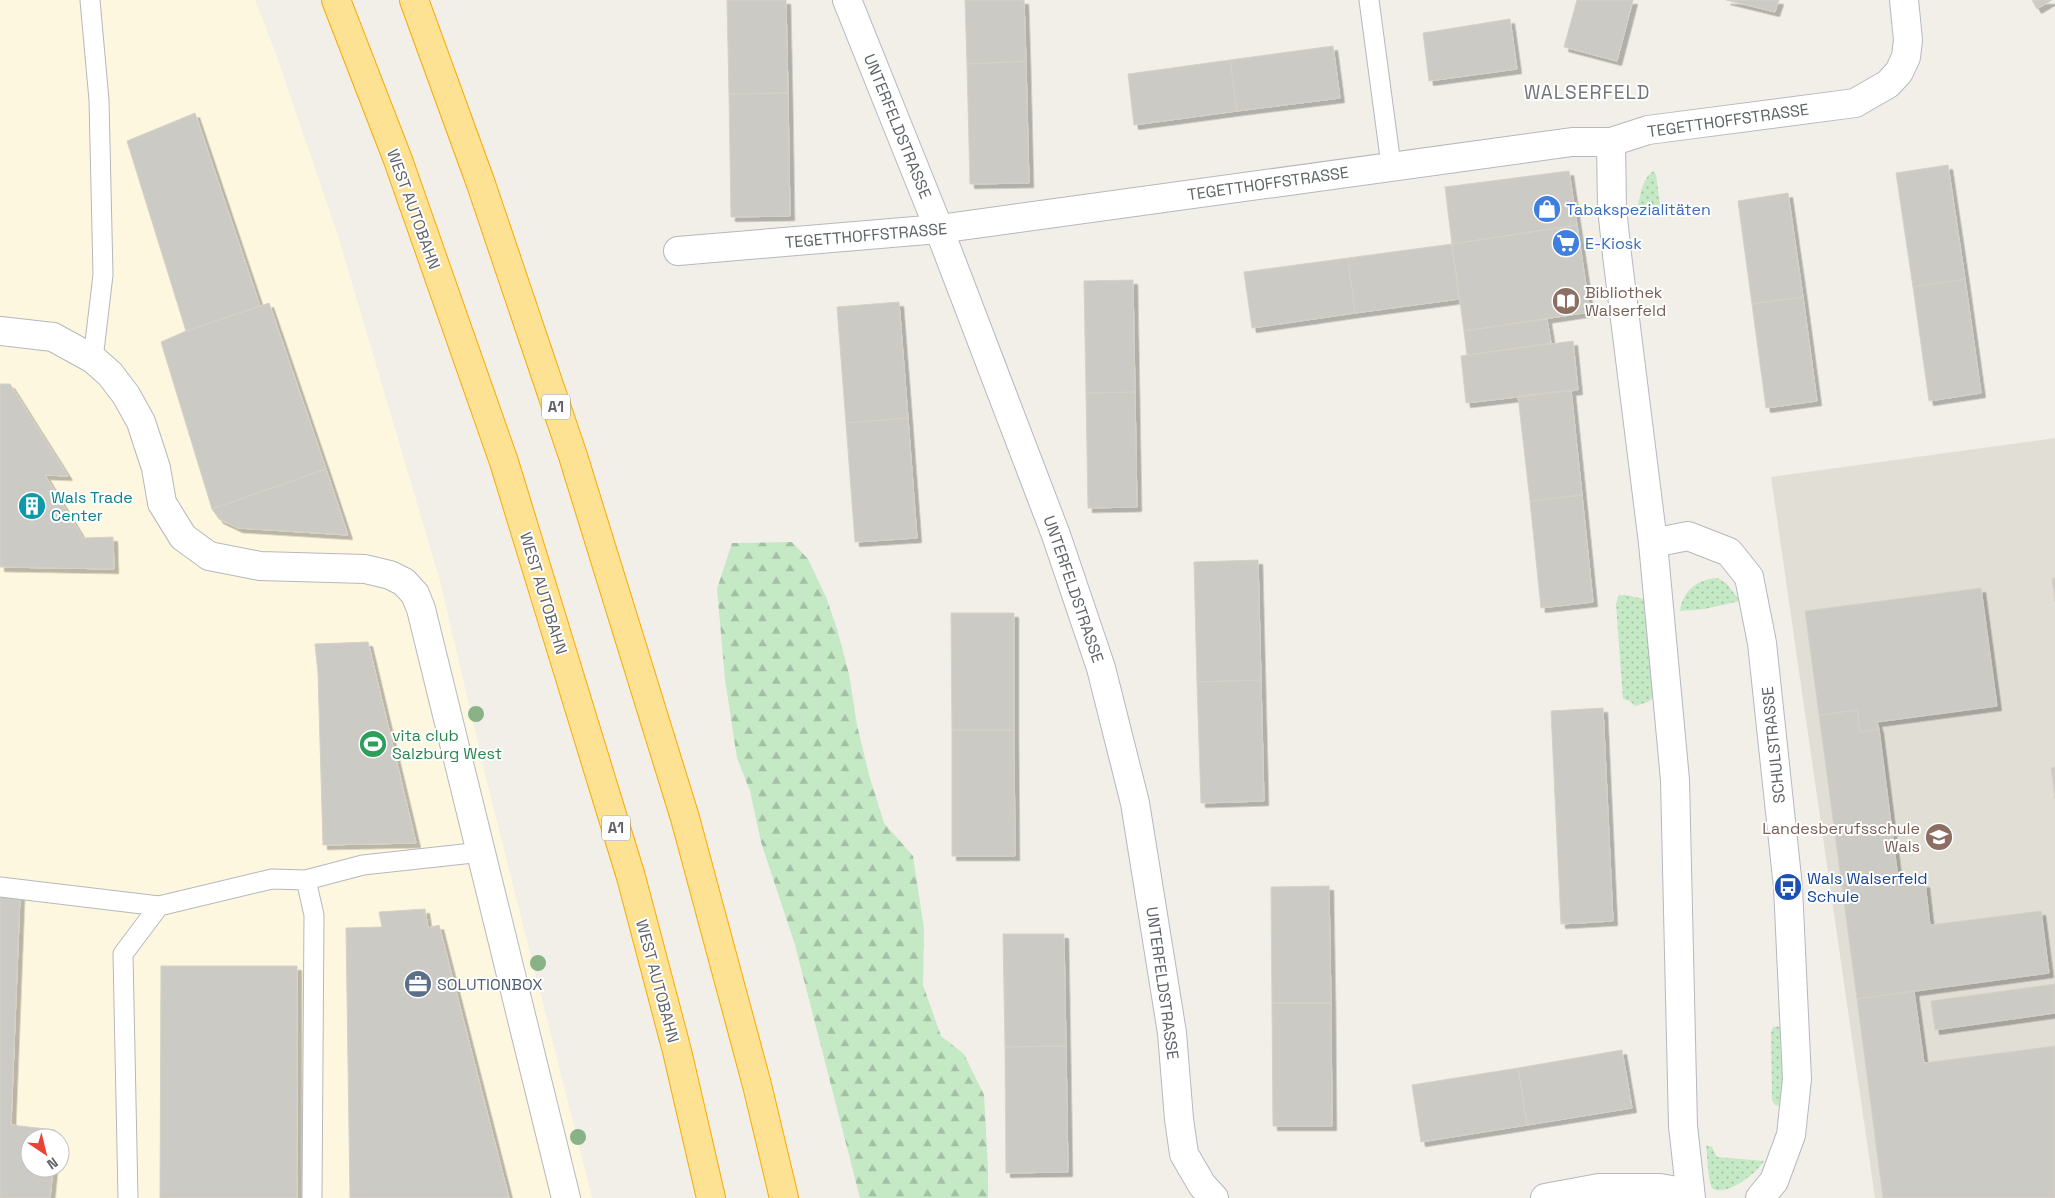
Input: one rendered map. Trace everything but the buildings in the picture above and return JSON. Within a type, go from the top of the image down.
[{"type":"highway","name":"WEST AUTOBAHN","points":[[336,0],[398,160],[506,471],[631,877],[677,1051],[711,1198]]},
{"type":"highway","name":"A1","points":[[414,0],[480,184],[573,456],[682,808],[757,1085],[784,1198]]},
{"type":"street","name":"UNTERFELDSTRASSE","points":[[847,0],[939,229],[1056,534],[1101,668],[1135,803],[1172,1033],[1179,1119],[1184,1154],[1202,1185],[1214,1198]]},
{"type":"street","name":"TEGETTHOFFSTRASSE","points":[[678,251],[939,229],[1391,165],[1572,142],[1611,142],[1648,130],[1855,103],[1888,84],[1899,72],[1906,57],[1908,40],[1904,0]]},
{"type":"street","points":[[1545,1198],[1599,1188],[1660,1188],[1690,1195],[1684,1126],[1675,780],[1653,543],[1612,208],[1611,142]]},
{"type":"street","points":[[0,331],[53,336],[93,358],[110,374],[126,395],[141,422],[156,468],[162,503],[183,537],[209,556],[260,566],[366,569],[390,575],[404,582],[415,594],[421,609],[482,852],[566,1198]]},
{"type":"street","name":"SCHULSTRASSE","points":[[1653,543],[1688,536],[1729,552],[1749,576],[1762,642],[1788,887],[1797,1079],[1791,1135],[1774,1181],[1760,1198]]},
{"type":"lane","points":[[90,0],[99,100],[103,275],[93,358]]},
{"type":"lane","points":[[1369,0],[1391,165]]},
{"type":"lane","points":[[0,887],[159,906],[272,879],[306,880],[363,865],[482,852]]},
{"type":"lane","points":[[306,880],[314,915],[312,1198]]},
{"type":"lane","points":[[128,1198],[123,954],[159,906]]},
{"type":"shaded area","points":[[0,0],[255,0],[277,57],[338,236],[440,581],[487,782],[592,1198],[0,1198]]},
{"type":"shaded area","name":"Landesberufsschule Wals","points":[[2055,438],[2055,1198],[1875,1198],[1771,477]]},
{"type":"green space","points":[[1654,171],[1661,213],[1638,214],[1637,210],[1644,183]]},
{"type":"green space","points":[[792,542],[808,559],[826,597],[837,629],[849,674],[857,725],[869,775],[884,823],[913,856],[924,929],[923,985],[941,1036],[964,1054],[984,1095],[988,1198],[860,1198],[795,945],[761,842],[750,791],[737,758],[725,679],[717,589],[732,543]]},
{"type":"green space","points":[[1718,578],[1727,584],[1740,601],[1705,609],[1680,611],[1684,597],[1693,587],[1698,583]]},
{"type":"green space","points":[[1619,595],[1644,599],[1655,696],[1648,702],[1635,706],[1630,701],[1623,699],[1616,604]]},
{"type":"green space","points":[[1773,1027],[1788,1027],[1779,1106],[1775,1105],[1772,1100],[1771,1033]]},
{"type":"green space","points":[[1706,1145],[1712,1147],[1717,1157],[1764,1161],[1755,1172],[1740,1183],[1725,1190],[1718,1190],[1712,1188],[1710,1183]]},
{"type":"place","name":"Tabakspezialitäten","points":[[1547,209]]},
{"type":"place","name":"E-Kiosk","points":[[1566,243]]},
{"type":"place","name":"Bibliothek Walserfeld","points":[[1566,301]]},
{"type":"place","name":"Wals Trade Center","points":[[32,506]]},
{"type":"place","name":"vita club Salzburg West","points":[[373,744]]},
{"type":"place","name":"Landesberufsschule Wals","points":[[1939,837]]},
{"type":"place","name":"Wals Walserfeld Schule","points":[[1788,887]]},
{"type":"place","name":"SOLUTIONBOX","points":[[418,984]]},
{"type":"district","name":"WALSERFELD","points":[[1587,92]]}]
